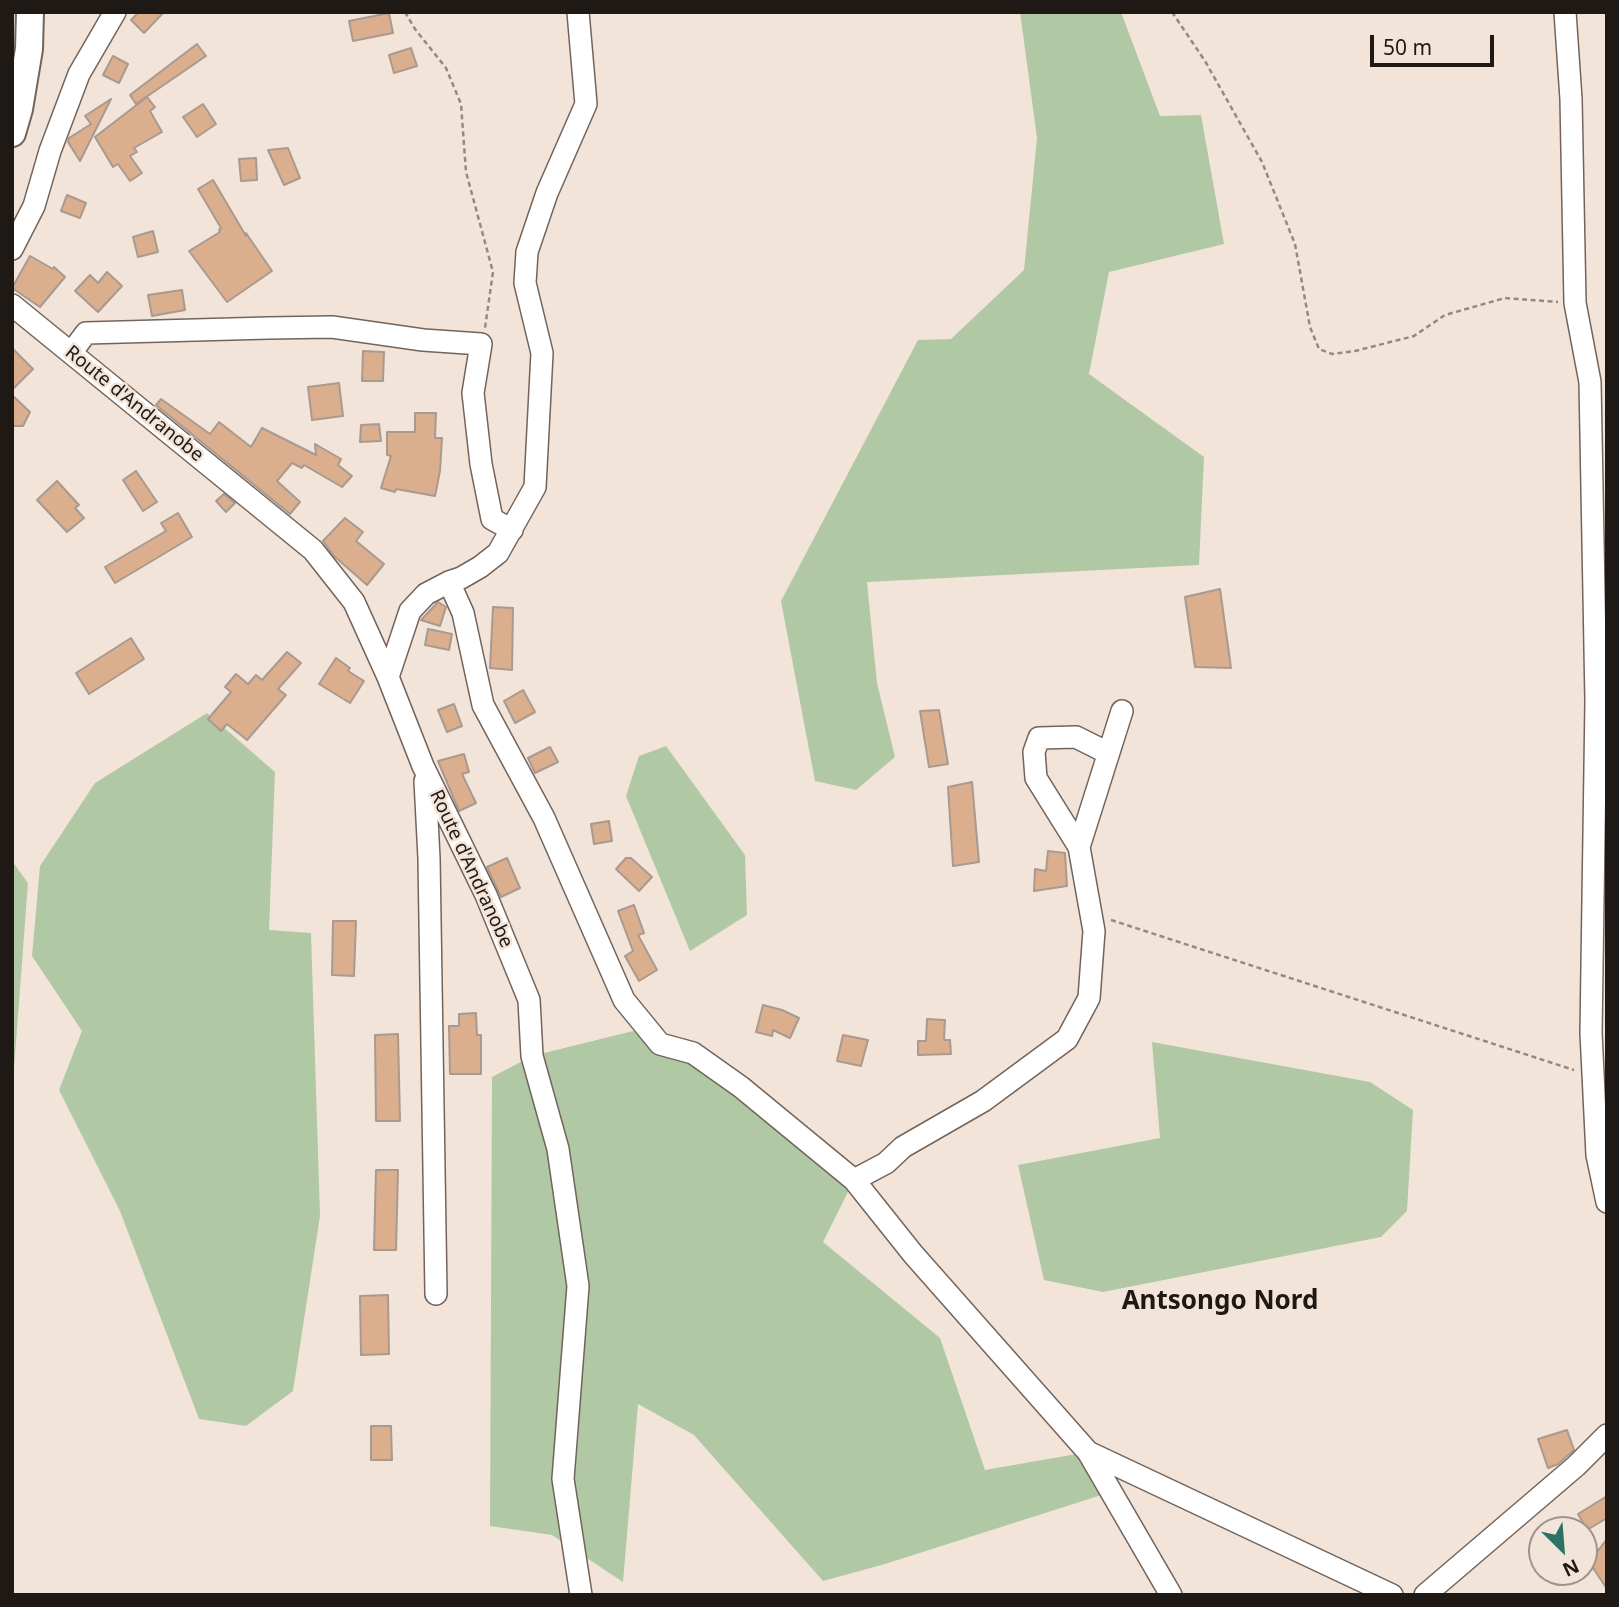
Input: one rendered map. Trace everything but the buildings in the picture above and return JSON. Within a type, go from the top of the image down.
[{"type":"main road","points":[[12,133],[19,109],[29,49],[30,12]]},
{"type":"street","points":[[12,249],[34,205],[50,151],[79,74],[115,12]]},
{"type":"street","points":[[388,677],[410,611],[426,594],[470,573],[498,553],[535,487],[542,354],[525,283],[527,252],[547,193],[586,104],[578,12]]},
{"type":"street","points":[[1565,12],[1571,99],[1575,303],[1590,382],[1596,701],[1591,1032],[1597,1155],[1607,1202]]},
{"type":"street","name":"Route d'Andranobe","points":[[12,305],[313,550],[354,602],[388,677],[423,766],[486,895],[528,1000],[532,1056],[558,1149],[578,1286],[563,1479],[581,1595]]},
{"type":"street","points":[[71,353],[86,333],[268,328],[332,327],[423,340],[481,344],[473,393],[481,464],[492,519],[512,530]]},
{"type":"street","points":[[449,582],[463,613],[483,705],[544,818],[624,1000],[660,1044],[693,1053],[741,1087],[855,1180],[914,1254],[1088,1452],[1171,1595]]},
{"type":"street","points":[[1079,847],[1122,711]]},
{"type":"street","points":[[855,1180],[886,1163],[903,1147],[983,1101],[1067,1039],[1089,998],[1094,931],[1079,847],[1036,778],[1034,752],[1040,738],[1076,737],[1108,753]]},
{"type":"street","points":[[423,766],[429,858],[436,1294]]},
{"type":"street","points":[[1425,1595],[1576,1466],[1607,1435]]},
{"type":"street","points":[[1088,1452],[1392,1595]]},
{"type":"path","points":[[405,12],[446,68],[461,104],[466,172],[493,272],[488,315],[481,344]]},
{"type":"path","points":[[1172,12],[1205,61],[1262,162],[1295,244],[1310,327],[1319,349],[1332,354],[1355,351],[1415,336],[1445,316],[1505,299],[1575,303]]},
{"type":"path","points":[[1091,914],[1594,1077]]},
{"type":"green space","points":[[1020,12],[1121,12],[1160,116],[1201,115],[1224,244],[1109,272],[1089,374],[1204,457],[1199,565],[867,582],[877,683],[895,757],[856,790],[815,781],[781,601],[918,340],[951,339],[1024,270],[1037,138]]},
{"type":"green space","points":[[207,713],[275,772],[269,930],[311,933],[320,1216],[293,1391],[246,1426],[199,1419],[120,1211],[59,1090],[82,1031],[32,956],[40,866],[95,783]]},
{"type":"green space","points":[[666,746],[745,855],[747,915],[690,951],[626,796],[639,756]]},
{"type":"green space","points":[[12,861],[28,883],[12,1095]]},
{"type":"green space","points":[[633,1031],[660,1044],[693,1053],[854,1180],[823,1242],[940,1338],[985,1470],[1088,1452],[1111,1492],[823,1581],[694,1435],[638,1404],[623,1582],[552,1535],[490,1526],[492,1077],[532,1056]]},
{"type":"green space","points":[[1152,1042],[1370,1082],[1413,1110],[1407,1211],[1381,1237],[1103,1292],[1044,1280],[1018,1165],[1160,1138]]},
{"type":"district","name":"Antsongo Nord","points":[[1220,1302]]}]
